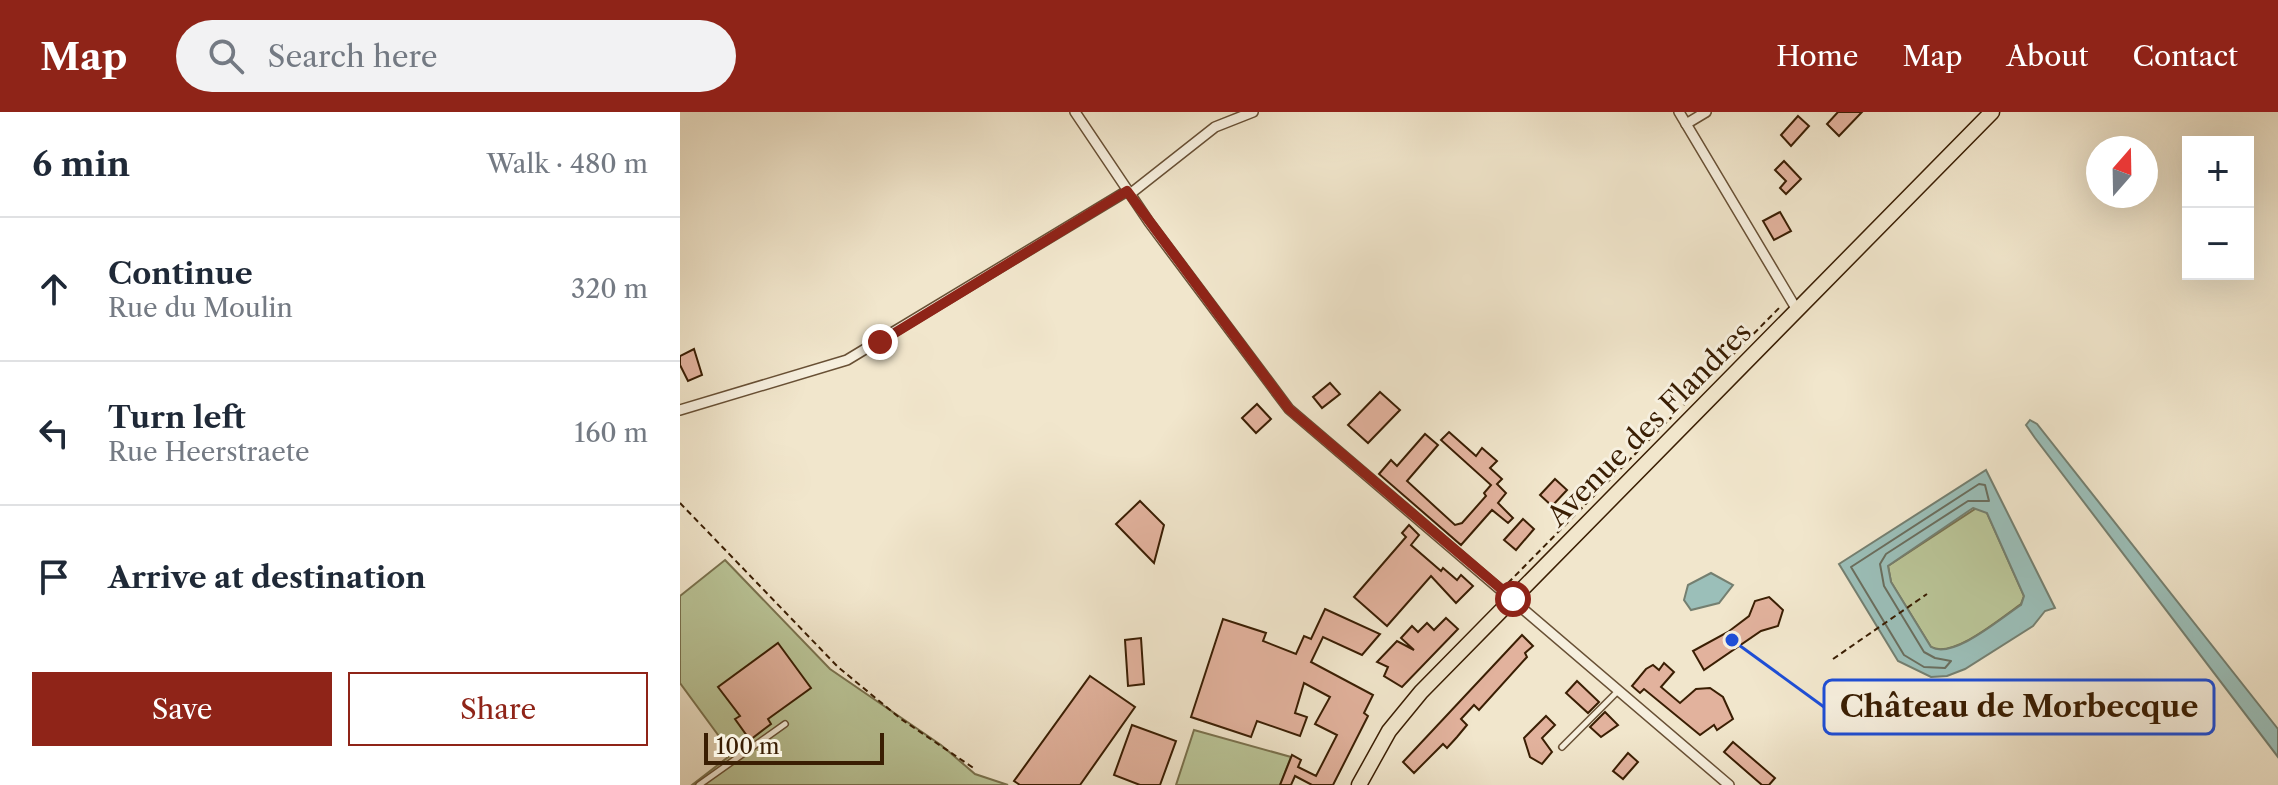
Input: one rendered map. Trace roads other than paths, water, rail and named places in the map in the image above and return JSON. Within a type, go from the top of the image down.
[{"type":"main road","name":"Avenue des Flandres","points":[[1359,785],[1382,742],[1405,710],[1507,594],[1792,305],[1992,112]]},
{"type":"street","points":[[1075,112],[1129,193],[1289,409],[1729,785]]},
{"type":"street","points":[[680,410],[847,360],[1129,193],[1206,133],[1229,119],[1253,112]]},
{"type":"street","points":[[1679,112],[1792,305]]},
{"type":"street","points":[[1686,124],[1706,112]]},
{"type":"lane","points":[[1562,747],[1619,690]]},
{"type":"lane","points":[[699,785],[785,724]]},
{"type":"water","points":[[2030,420],[2037,424],[2278,729],[2278,757],[2035,438],[2026,425]]},
{"type":"water","points":[[1986,470],[2055,608],[2045,611],[2033,626],[1965,669],[1947,676],[1931,677],[1898,661],[1839,564]],"holes":[[[1973,508],[1987,513],[2024,596],[2021,605],[1964,643],[1952,648],[1931,647],[1891,582],[1888,566]]]},
{"type":"water","points":[[1711,573],[1733,585],[1719,603],[1691,610],[1684,600],[1688,585]]},
{"type":"place","name":"Château de Morbecque","points":[[1732,640]]}]
